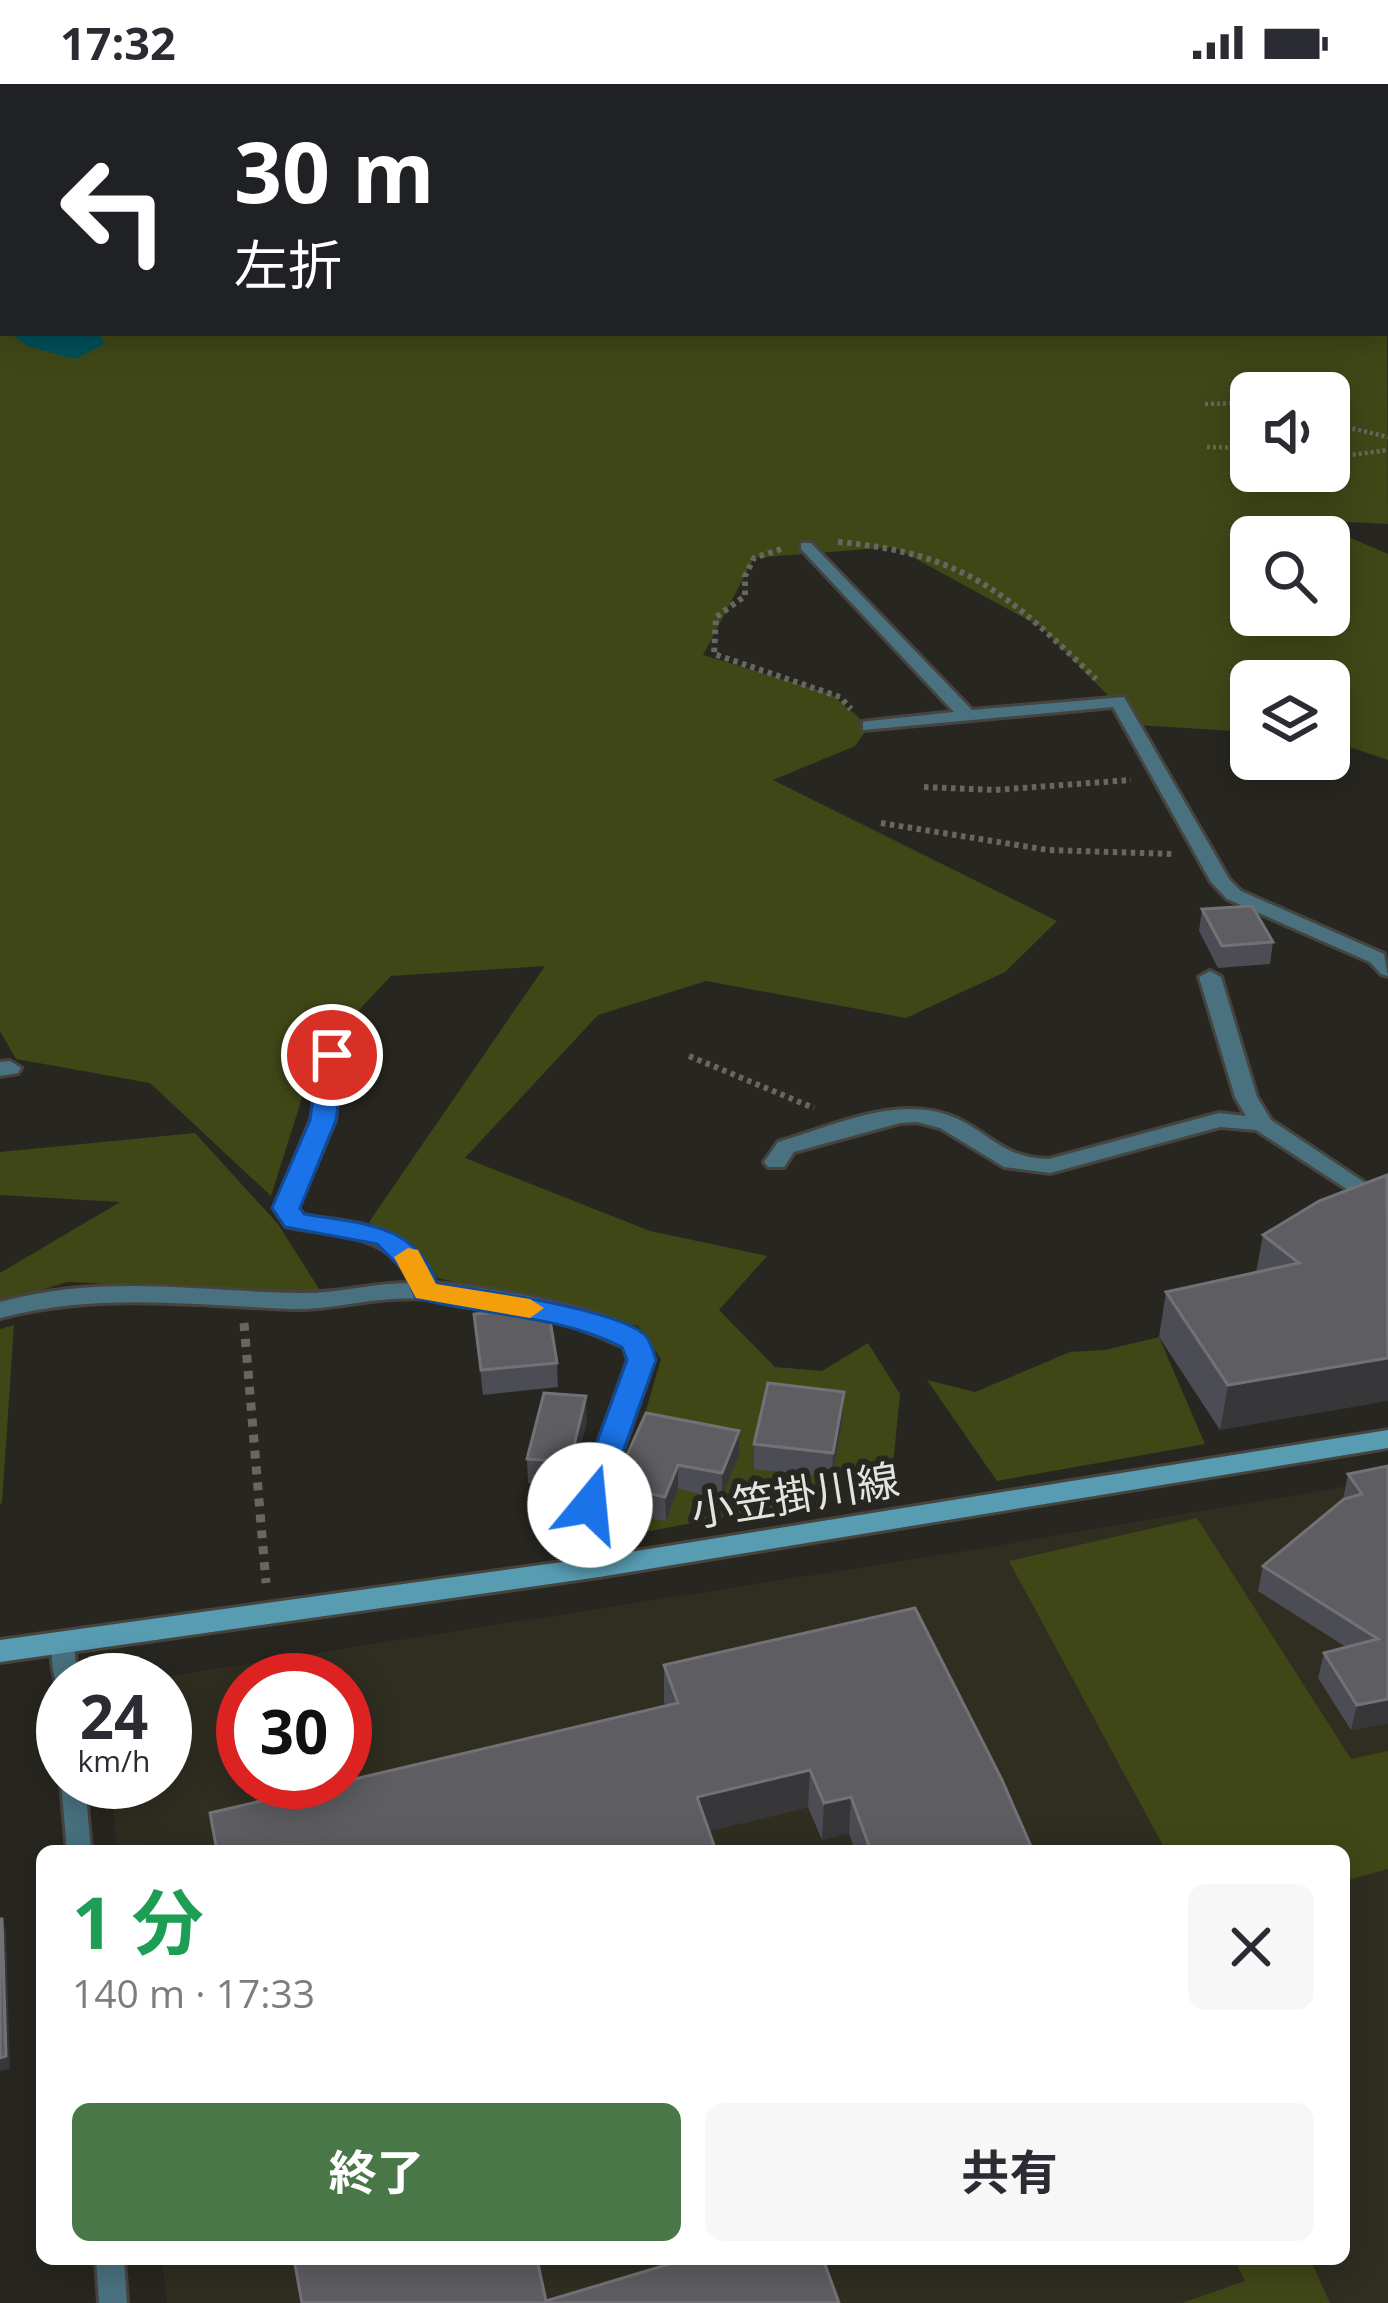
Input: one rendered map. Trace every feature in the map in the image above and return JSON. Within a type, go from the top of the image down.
[{"type":"main road","name":"小笠掛川線","points":[[0,1652],[598,1567],[1388,1438]]},
{"type":"street","points":[[806,546],[967,716]]},
{"type":"street","points":[[869,726],[1118,701],[1221,882],[1234,895],[1377,958],[1388,970]]},
{"type":"street","points":[[1210,976],[1246,1097],[1262,1124],[1388,1209]]},
{"type":"street","points":[[332,1055],[323,1120],[286,1208],[295,1221],[386,1237],[417,1268],[426,1292]]},
{"type":"street","points":[[776,1162],[786,1147],[910,1114],[935,1118],[1005,1162],[1028,1167],[1050,1166],[1219,1120],[1262,1124]]},
{"type":"street","points":[[0,1310],[83,1290],[300,1302],[426,1292],[505,1302],[612,1330],[635,1342],[641,1360],[590,1505],[598,1567]]},
{"type":"lane","points":[[63,1642],[64,1653]]},
{"type":"lane","points":[[76,1809],[79,1845]]},
{"type":"lane","points":[[110,2265],[113,2303]]},
{"type":"path","points":[[1205,404],[1230,403]]},
{"type":"path","points":[[1350,429],[1388,437]]},
{"type":"path","points":[[1207,448],[1230,448]]},
{"type":"path","points":[[1350,455],[1388,450]]},
{"type":"path","points":[[924,787],[995,790],[1162,778]]},
{"type":"path","points":[[880,823],[1048,850],[1205,854]]},
{"type":"path","points":[[689,1057],[859,1127]]},
{"type":"path","points":[[242,1298],[269,1614]]},
{"type":"shaded area","points":[[1388,1479],[1388,2303],[167,2303],[163,2265],[1350,2265],[1350,1845],[116,1845],[113,1809],[192,1809],[192,1672],[216,1669],[216,1809],[372,1809],[372,1653],[316,1653]]},
{"type":"green space","points":[[0,336],[1387,336],[1388,524],[1350,522],[1350,516],[1230,516],[1230,636],[1350,636],[1350,538],[1388,554],[1388,760],[1350,747],[1350,660],[1230,660],[1230,731],[1137,725],[1041,627],[894,547],[754,558],[703,655],[831,694],[869,726],[855,746],[773,780],[1057,921],[1005,972],[906,1018],[706,981],[598,1015],[465,1158],[650,1231],[767,1256],[719,1310],[775,1367],[822,1371],[868,1343],[900,1394],[891,1485],[619,1537],[622,1492],[661,1359],[638,1326],[438,1278],[412,1248],[369,1222],[545,966],[391,976],[315,1057],[271,1196],[150,1083],[16,1059],[0,1031]]},
{"type":"green space","points":[[195,1133],[278,1224],[321,1292],[67,1282],[0,1303],[0,1273],[120,1202],[0,1195],[0,1152]]},
{"type":"green space","points":[[14,1325],[2,1503],[0,1504],[0,1329]]},
{"type":"green space","points":[[1159,1337],[1205,1444],[997,1481],[927,1380],[975,1392],[1070,1352],[1105,1350]]},
{"type":"green space","points":[[1197,1518],[1351,1759],[1388,1751],[1388,1869],[1350,1879],[1350,1845],[1163,1845],[1009,1561]]},
{"type":"green space","points":[[1237,2265],[1313,2265],[1330,2303],[1182,2303],[1245,2281]]},
{"type":"water","points":[[100,336],[105,344],[75,359],[27,346],[15,337]]},
{"type":"building","points":[[1252,906],[1273,942],[1222,946],[1202,909]]},
{"type":"building","points":[[1387,1175],[1388,1358],[1228,1385],[1166,1292],[1299,1263],[1263,1235],[1319,1201]]},
{"type":"building","points":[[548,1307],[557,1363],[481,1370],[474,1314]]},
{"type":"building","points":[[768,1383],[844,1392],[833,1453],[754,1444]]},
{"type":"building","points":[[544,1393],[586,1396],[570,1462],[527,1459]]},
{"type":"building","points":[[646,1413],[739,1431],[722,1473],[678,1465],[665,1497],[613,1486]]},
{"type":"building","points":[[1388,1466],[1388,1699],[1357,1705],[1324,1653],[1378,1639],[1263,1566],[1344,1499],[1362,1494],[1348,1474]]},
{"type":"building","points":[[915,1608],[1030,1845],[869,1845],[851,1797],[824,1803],[810,1770],[697,1797],[714,1845],[216,1845],[210,1813],[372,1809],[372,1775],[678,1703],[664,1665]]},
{"type":"building","points":[[0,1919],[6,2056],[0,2058]]},
{"type":"building","points":[[295,2265],[538,2265],[546,2301],[666,2265],[825,2265],[839,2303],[302,2303]]},
{"type":"slow traffic","points":[[408,1257],[426,1292],[530,1308]]},
{"type":"route","points":[[332,1055],[323,1120],[286,1208],[295,1221],[386,1237],[417,1268],[426,1292],[505,1302],[612,1330],[635,1342],[641,1360],[590,1505]]}]
